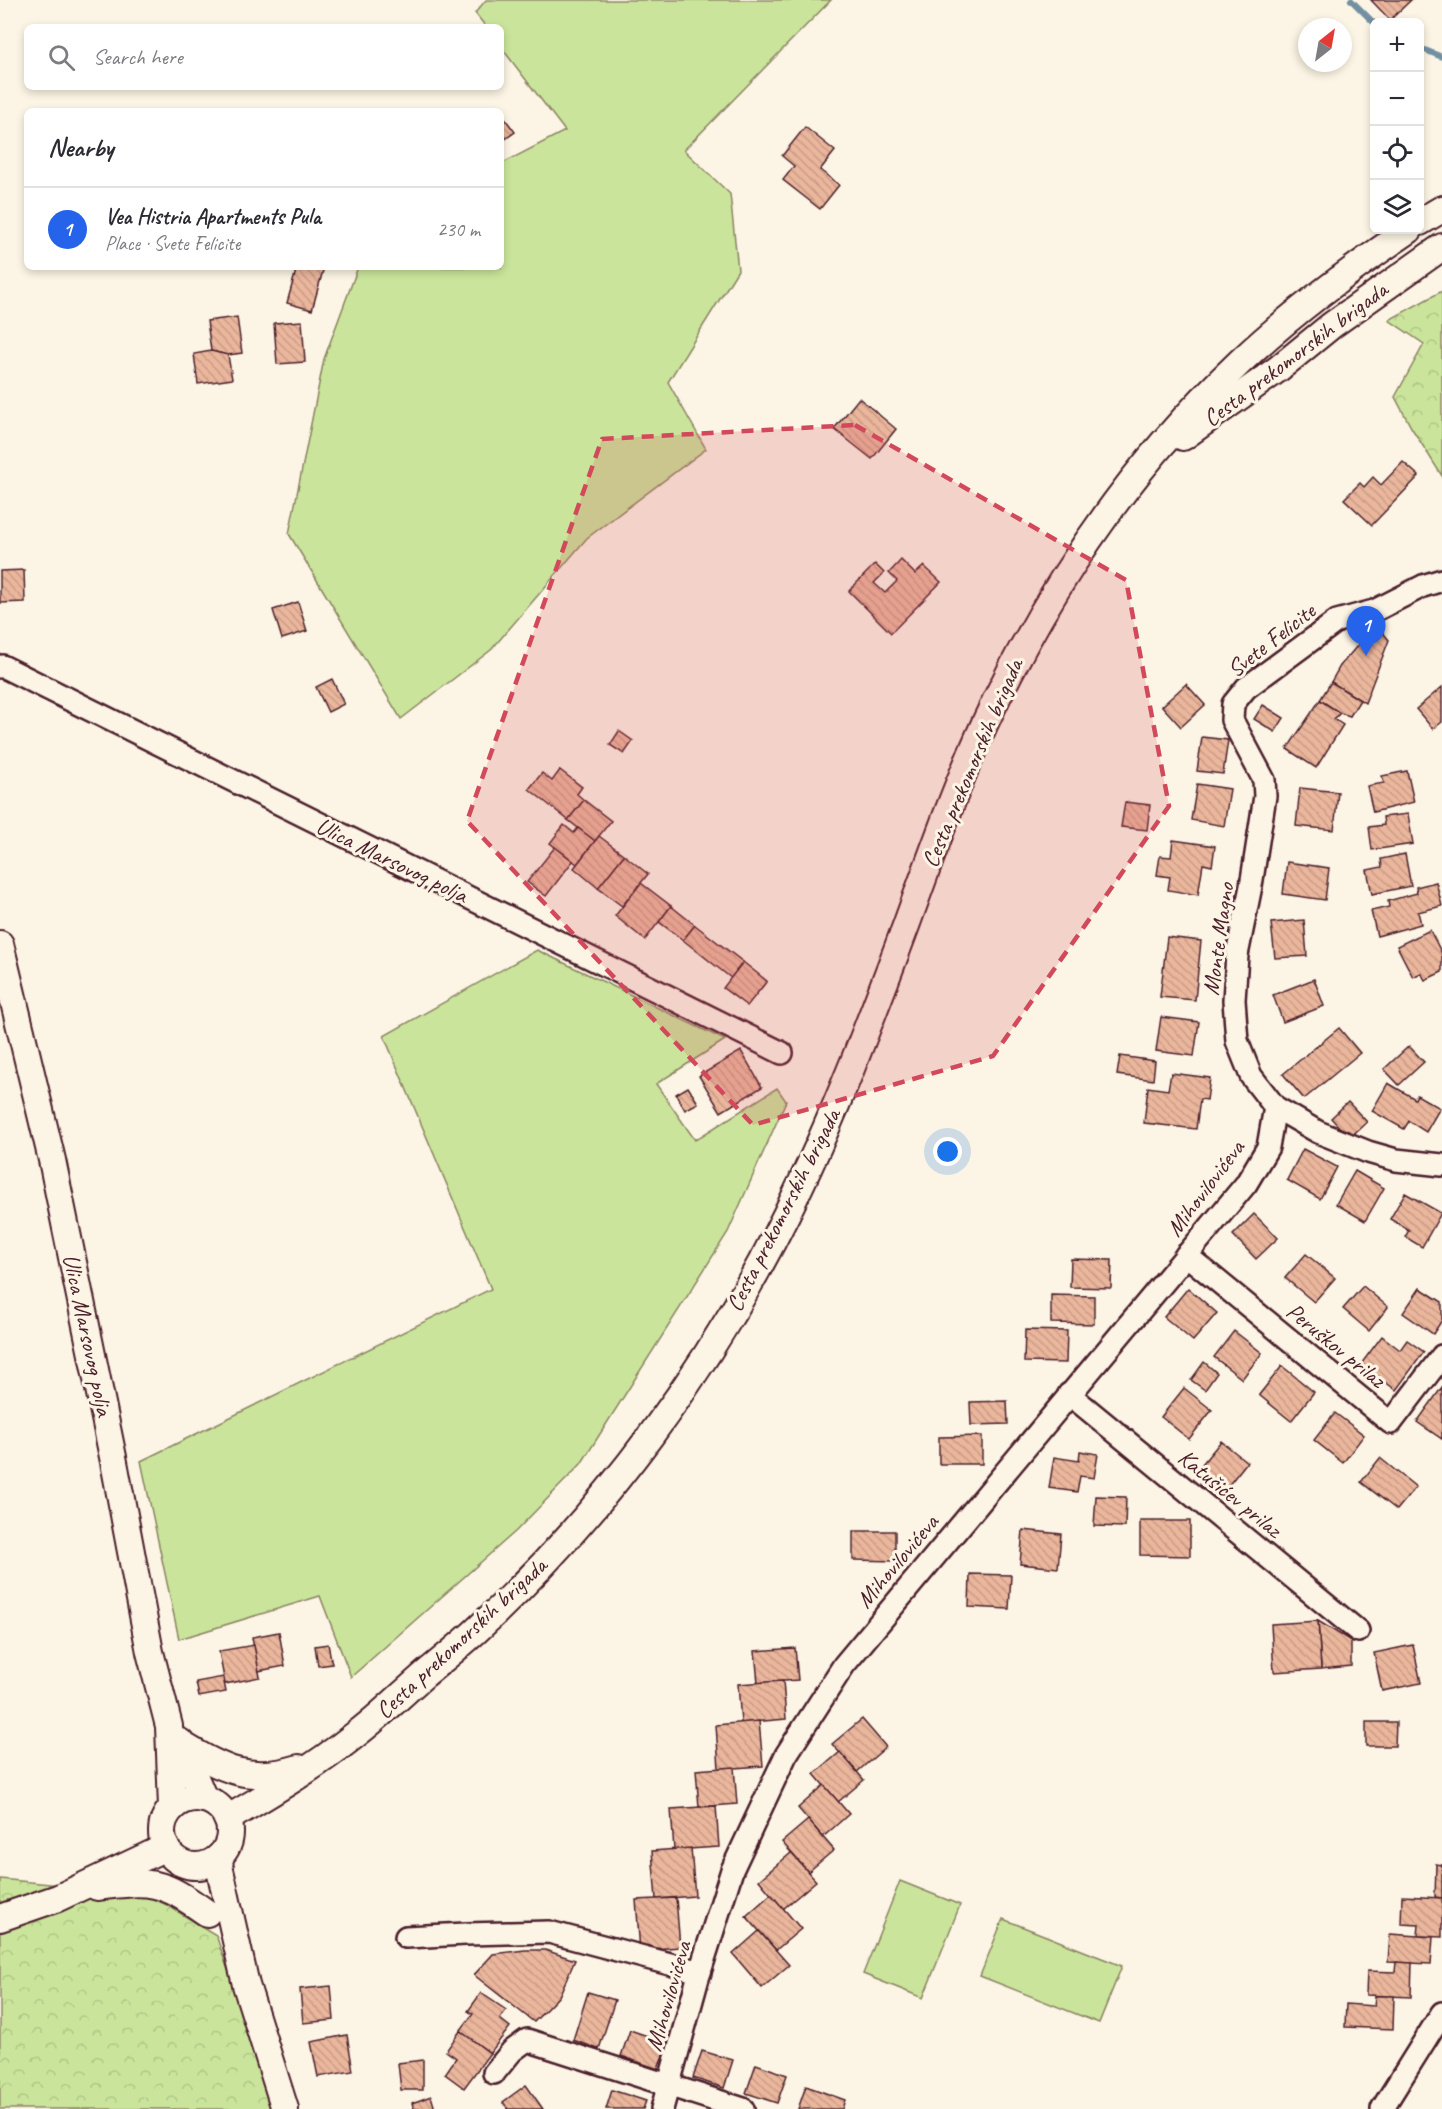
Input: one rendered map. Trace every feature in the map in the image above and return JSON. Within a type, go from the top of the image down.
[{"type":"main road","points":[[1424,219],[1442,209]]},
{"type":"main road","name":"Cesta prekomorskih brigada","points":[[227,1819],[316,1763],[357,1734],[479,1627],[540,1566],[620,1475],[657,1427],[706,1354],[762,1261],[811,1163],[846,1082],[972,753],[1021,649],[1056,589],[1148,461],[1198,404],[1276,329],[1352,268],[1403,234]]},
{"type":"main road","name":"Cesta prekomorskih brigada","points":[[1148,461],[1278,369],[1332,324],[1442,248]]},
{"type":"main road","name":"Ulica Marsovog polja","points":[[0,944],[52,1160],[114,1462],[150,1652],[175,1736],[204,1799]]},
{"type":"main road","points":[[175,1736],[212,1763],[239,1774],[269,1775],[316,1763]]},
{"type":"main road","name":"Ulica Marsovog polja","points":[[172,1808],[175,1736]]},
{"type":"main road","points":[[189,1798],[204,1799],[217,1805],[227,1819],[230,1831],[229,1841],[219,1857],[201,1865],[189,1865],[174,1857],[166,1847],[163,1826],[172,1808],[189,1798]]},
{"type":"main road","points":[[0,1918],[76,1890],[166,1847]]},
{"type":"main road","points":[[219,1857],[246,1985],[285,2109]]},
{"type":"main road","points":[[189,1865],[207,1912],[246,1985]]},
{"type":"main road","points":[[76,1890],[129,1883],[154,1884],[175,1892],[207,1912]]},
{"type":"street","name":"Svete Felicite","points":[[1233,704],[1246,688],[1337,621],[1374,611],[1423,586],[1442,580]]},
{"type":"street","name":"Ulica Marsovog polja","points":[[1,666],[782,1053]]},
{"type":"street","name":"Monte Magno","points":[[1233,704],[1232,720],[1264,780],[1265,796],[1251,886],[1237,955],[1234,1000],[1237,1041],[1251,1076],[1275,1107],[1318,1132],[1368,1152],[1396,1160],[1442,1165]]},
{"type":"street","name":"Mihovilovićeva","points":[[662,2109],[700,1972],[732,1870],[786,1755],[815,1707],[844,1665],[1246,1184],[1268,1147],[1275,1107]]},
{"type":"street","name":"Peruškov prilaz","points":[[1186,1255],[1391,1423],[1441,1357]]},
{"type":"street","name":"Katušićev prilaz","points":[[1069,1394],[1358,1631]]},
{"type":"street","points":[[406,1938],[549,1932],[700,1972]]},
{"type":"street","points":[[1382,2109],[1442,2013]]},
{"type":"street","points":[[494,2073],[513,2051],[527,2040],[743,2109]]},
{"type":"highlighted area","points":[[855,425],[1126,580],[1169,806],[993,1056],[753,1125],[467,821],[602,439]]},
{"type":"green space","points":[[486,0],[831,0],[684,150],[730,194],[738,270],[668,382],[706,449],[587,538],[491,650],[401,719],[289,534],[324,359],[357,270],[504,270],[504,162],[565,131],[504,51],[504,24],[484,24],[475,13]]},
{"type":"green space","points":[[1442,291],[1442,476],[1395,397],[1424,344],[1389,320]]},
{"type":"green space","points":[[537,950],[725,1040],[656,1084],[695,1140],[777,1088],[786,1101],[728,1232],[581,1464],[516,1531],[351,1677],[320,1596],[179,1639],[141,1461],[491,1289],[384,1036]]},
{"type":"green space","points":[[0,1879],[140,1893],[167,1905],[216,1935],[275,2109],[0,2109]]},
{"type":"green space","points":[[900,1881],[960,1905],[923,1998],[863,1974]]},
{"type":"green space","points":[[1003,1919],[1122,1966],[1099,2023],[980,1976]]},
{"type":"building","points":[[1371,0],[1411,0],[1392,18],[1388,18]]},
{"type":"building","points":[[504,117],[515,132],[504,140]]},
{"type":"building","points":[[805,127],[835,151],[820,170],[839,185],[820,209],[783,180],[794,166],[782,156]]},
{"type":"building","points":[[296,270],[323,270],[312,310],[287,303]]},
{"type":"building","points":[[237,317],[242,353],[228,355],[211,351],[207,321]]},
{"type":"building","points":[[302,321],[305,362],[277,364],[274,323]]},
{"type":"building","points":[[211,351],[228,355],[232,379],[198,384],[194,354]]},
{"type":"building","points":[[859,398],[896,429],[872,459],[834,429]]},
{"type":"building","points":[[1403,462],[1419,476],[1372,525],[1344,499],[1360,483],[1364,487],[1373,477],[1381,485]]},
{"type":"building","points":[[901,560],[915,574],[924,566],[941,582],[891,633],[849,591],[875,564],[884,573],[874,583],[885,593],[897,581],[889,573]]},
{"type":"building","points":[[24,570],[25,602],[0,603],[0,571]]},
{"type":"building","points":[[298,602],[307,631],[282,639],[273,610]]},
{"type":"building","points":[[1380,629],[1389,640],[1365,703],[1331,682],[1340,666],[1357,646]]},
{"type":"building","points":[[332,679],[344,704],[328,712],[316,687]]},
{"type":"building","points":[[1331,682],[1360,700],[1350,716],[1340,713],[1320,700]]},
{"type":"building","points":[[1186,684],[1205,705],[1181,727],[1162,706]]},
{"type":"building","points":[[1442,687],[1442,722],[1433,729],[1416,709]]},
{"type":"building","points":[[1320,700],[1340,713],[1334,719],[1343,725],[1316,768],[1287,749]]},
{"type":"building","points":[[1263,705],[1284,718],[1275,732],[1254,719]]},
{"type":"building","points":[[619,731],[633,741],[624,754],[610,745]]},
{"type":"building","points":[[1202,737],[1228,740],[1223,774],[1197,771]]},
{"type":"building","points":[[560,770],[582,787],[577,794],[584,800],[568,820],[529,789],[542,773],[552,781]]},
{"type":"building","points":[[1407,771],[1414,802],[1373,812],[1367,786],[1384,783],[1382,776]]},
{"type":"building","points":[[1197,784],[1230,789],[1224,826],[1191,820]]},
{"type":"building","points":[[1300,788],[1338,792],[1334,830],[1296,826]]},
{"type":"building","points":[[584,800],[611,821],[595,841],[568,820]]},
{"type":"building","points":[[1125,802],[1150,805],[1147,830],[1121,827]]},
{"type":"building","points":[[1408,814],[1413,844],[1372,850],[1369,827],[1384,825],[1383,817]]},
{"type":"building","points":[[564,825],[574,833],[578,828],[595,841],[577,864],[550,843]]},
{"type":"building","points":[[599,836],[624,855],[598,888],[574,868]]},
{"type":"building","points":[[1173,840],[1215,846],[1212,866],[1203,864],[1198,895],[1168,890],[1170,877],[1157,875],[1160,856],[1171,857]]},
{"type":"building","points":[[555,847],[573,861],[546,896],[527,882]]},
{"type":"building","points":[[1405,854],[1411,886],[1372,894],[1367,870],[1382,867],[1381,859]]},
{"type":"building","points":[[624,855],[648,874],[622,906],[598,888]]},
{"type":"building","points":[[1287,862],[1329,868],[1325,900],[1283,894]]},
{"type":"building","points":[[1436,882],[1442,906],[1418,912],[1421,924],[1377,936],[1371,911],[1389,907],[1388,901],[1417,893],[1416,887]]},
{"type":"building","points":[[641,883],[671,906],[645,940],[615,916]]},
{"type":"building","points":[[671,906],[695,925],[683,940],[659,922]]},
{"type":"building","points":[[1304,920],[1307,956],[1275,958],[1271,923]]},
{"type":"building","points":[[695,925],[743,962],[731,978],[683,940]]},
{"type":"building","points":[[1430,930],[1442,954],[1442,972],[1425,980],[1421,973],[1413,977],[1397,946]]},
{"type":"building","points":[[1167,937],[1201,941],[1195,1000],[1160,997]]},
{"type":"building","points":[[743,962],[767,981],[747,1006],[723,988]]},
{"type":"building","points":[[1314,979],[1324,1006],[1283,1022],[1273,995]]},
{"type":"building","points":[[1161,1017],[1199,1022],[1194,1056],[1156,1051]]},
{"type":"building","points":[[1339,1028],[1360,1053],[1304,1099],[1283,1074]]},
{"type":"building","points":[[1409,1046],[1424,1062],[1399,1085],[1384,1069]]},
{"type":"building","points":[[741,1051],[762,1087],[721,1112],[699,1076]]},
{"type":"building","points":[[1120,1056],[1155,1061],[1153,1080],[1117,1075]]},
{"type":"building","points":[[1171,1073],[1210,1078],[1207,1100],[1200,1099],[1196,1129],[1144,1123],[1148,1087],[1168,1090]]},
{"type":"building","points":[[1388,1083],[1415,1099],[1417,1095],[1440,1108],[1426,1132],[1409,1121],[1404,1129],[1372,1111]]},
{"type":"building","points":[[688,1087],[698,1103],[685,1110],[676,1094]]},
{"type":"building","points":[[1348,1102],[1367,1122],[1349,1138],[1331,1118]]},
{"type":"building","points":[[1303,1149],[1337,1167],[1320,1199],[1287,1180]]},
{"type":"building","points":[[1355,1171],[1384,1188],[1365,1221],[1336,1204]]},
{"type":"building","points":[[1405,1193],[1441,1213],[1422,1247],[1405,1237],[1409,1230],[1390,1219]]},
{"type":"building","points":[[1254,1214],[1278,1238],[1256,1259],[1233,1235]]},
{"type":"building","points":[[1306,1254],[1335,1278],[1314,1302],[1285,1278]]},
{"type":"building","points":[[1071,1259],[1112,1260],[1111,1288],[1070,1287]]},
{"type":"building","points":[[1363,1286],[1388,1307],[1369,1331],[1343,1309]]},
{"type":"building","points":[[1188,1288],[1217,1313],[1193,1341],[1164,1317]]},
{"type":"building","points":[[1420,1288],[1442,1302],[1442,1320],[1433,1334],[1403,1313]]},
{"type":"building","points":[[1051,1295],[1094,1296],[1094,1324],[1051,1323]]},
{"type":"building","points":[[1025,1330],[1067,1331],[1066,1363],[1024,1362]]},
{"type":"building","points":[[1234,1331],[1262,1353],[1242,1379],[1214,1357]]},
{"type":"building","points":[[1382,1336],[1400,1350],[1407,1340],[1424,1352],[1396,1390],[1361,1364]]},
{"type":"building","points":[[1204,1362],[1217,1373],[1205,1390],[1191,1380]]},
{"type":"building","points":[[1282,1366],[1314,1392],[1291,1421],[1259,1395]]},
{"type":"building","points":[[1442,1387],[1442,1439],[1417,1422]]},
{"type":"building","points":[[1184,1388],[1212,1410],[1189,1439],[1161,1417]]},
{"type":"building","points":[[1007,1401],[1008,1424],[971,1425],[970,1402]]},
{"type":"building","points":[[1335,1413],[1364,1435],[1343,1463],[1314,1440]]},
{"type":"building","points":[[982,1436],[982,1464],[939,1464],[939,1437]]},
{"type":"building","points":[[1221,1441],[1247,1462],[1224,1491],[1198,1469]]},
{"type":"building","points":[[1080,1451],[1098,1454],[1094,1478],[1080,1476],[1077,1492],[1049,1488],[1054,1457],[1079,1461]]},
{"type":"building","points":[[1380,1458],[1416,1487],[1397,1510],[1361,1482]]},
{"type":"building","points":[[1096,1496],[1126,1497],[1125,1527],[1094,1526]]},
{"type":"building","points":[[1140,1521],[1190,1521],[1190,1556],[1140,1555]]},
{"type":"building","points":[[1023,1530],[1061,1534],[1058,1568],[1020,1564]]},
{"type":"building","points":[[853,1531],[895,1531],[895,1561],[853,1560]]},
{"type":"building","points":[[970,1574],[1011,1575],[1009,1609],[969,1607]]},
{"type":"building","points":[[1318,1621],[1351,1641],[1351,1666],[1321,1669]]},
{"type":"building","points":[[1318,1621],[1321,1669],[1274,1672],[1271,1624]]},
{"type":"building","points":[[279,1632],[285,1666],[258,1671],[252,1637]]},
{"type":"building","points":[[328,1644],[332,1664],[318,1666],[315,1646]]},
{"type":"building","points":[[254,1645],[260,1677],[225,1684],[219,1651]]},
{"type":"building","points":[[1413,1645],[1421,1683],[1382,1691],[1374,1653]]},
{"type":"building","points":[[795,1648],[798,1680],[758,1683],[755,1651]]},
{"type":"building","points":[[223,1677],[226,1692],[199,1697],[196,1682]]},
{"type":"building","points":[[783,1681],[786,1719],[741,1723],[738,1684]]},
{"type":"building","points":[[862,1719],[886,1747],[857,1772],[832,1744]]},
{"type":"building","points":[[759,1721],[763,1766],[719,1769],[716,1725]]},
{"type":"building","points":[[1366,1722],[1396,1722],[1395,1746],[1366,1746]]},
{"type":"building","points":[[840,1752],[864,1780],[838,1802],[814,1774]]},
{"type":"building","points":[[734,1767],[737,1804],[699,1807],[696,1770]]},
{"type":"building","points":[[824,1785],[849,1814],[823,1837],[798,1808]]},
{"type":"building","points":[[716,1806],[719,1847],[674,1850],[671,1809]]},
{"type":"building","points":[[808,1820],[834,1850],[808,1872],[782,1842]]},
{"type":"building","points":[[691,1848],[695,1896],[656,1899],[652,1851]]},
{"type":"building","points":[[791,1853],[816,1881],[783,1909],[759,1880]]},
{"type":"building","points":[[1436,1864],[1442,1865],[1442,1898],[1435,1897]]},
{"type":"building","points":[[771,1894],[801,1929],[776,1950],[746,1916]]},
{"type":"building","points":[[1402,1896],[1442,1898],[1442,1937],[1418,1936],[1419,1925],[1401,1924]]},
{"type":"building","points":[[676,1898],[680,1947],[640,1950],[636,1900]]},
{"type":"building","points":[[759,1931],[789,1965],[762,1988],[733,1954]]},
{"type":"building","points":[[1390,1934],[1433,1937],[1431,1964],[1388,1962]]},
{"type":"building","points":[[545,1950],[575,1960],[559,1996],[534,2022],[474,1975],[493,1954]]},
{"type":"building","points":[[1396,1962],[1412,1963],[1411,1997],[1366,1995],[1367,1971],[1395,1972]]},
{"type":"building","points":[[331,1986],[334,2020],[303,2023],[300,1989]]},
{"type":"building","points":[[588,1992],[615,2000],[599,2049],[573,2040]]},
{"type":"building","points":[[481,1993],[506,2010],[500,2019],[510,2027],[490,2053],[460,2031],[473,2014],[468,2011]]},
{"type":"building","points":[[1375,1996],[1394,1996],[1393,2029],[1345,2027],[1346,2004],[1374,2006]]},
{"type":"building","points":[[630,2030],[668,2043],[658,2069],[621,2056]]},
{"type":"building","points":[[460,2031],[490,2053],[464,2088],[445,2074],[456,2058],[446,2051]]},
{"type":"building","points":[[347,2035],[353,2071],[318,2077],[311,2042]]},
{"type":"building","points":[[702,2051],[733,2060],[724,2088],[693,2078]]},
{"type":"building","points":[[423,2060],[423,2090],[401,2090],[398,2063]]},
{"type":"building","points":[[756,2064],[787,2075],[777,2103],[746,2093]]},
{"type":"building","points":[[526,2085],[543,2109],[508,2109],[503,2102]]},
{"type":"building","points":[[806,2086],[845,2100],[842,2109],[798,2109]]},
{"type":"building","points":[[612,2090],[646,2101],[643,2109],[606,2109]]},
{"type":"building","points":[[431,2096],[435,2109],[414,2109],[412,2103]]},
{"type":"waterway","points":[[1351,0],[1370,19]]},
{"type":"waterway","points":[[1424,50],[1442,57]]},
{"type":"place","name":"Vea Histria Apartments Pula","points":[[1366,656]]}]
